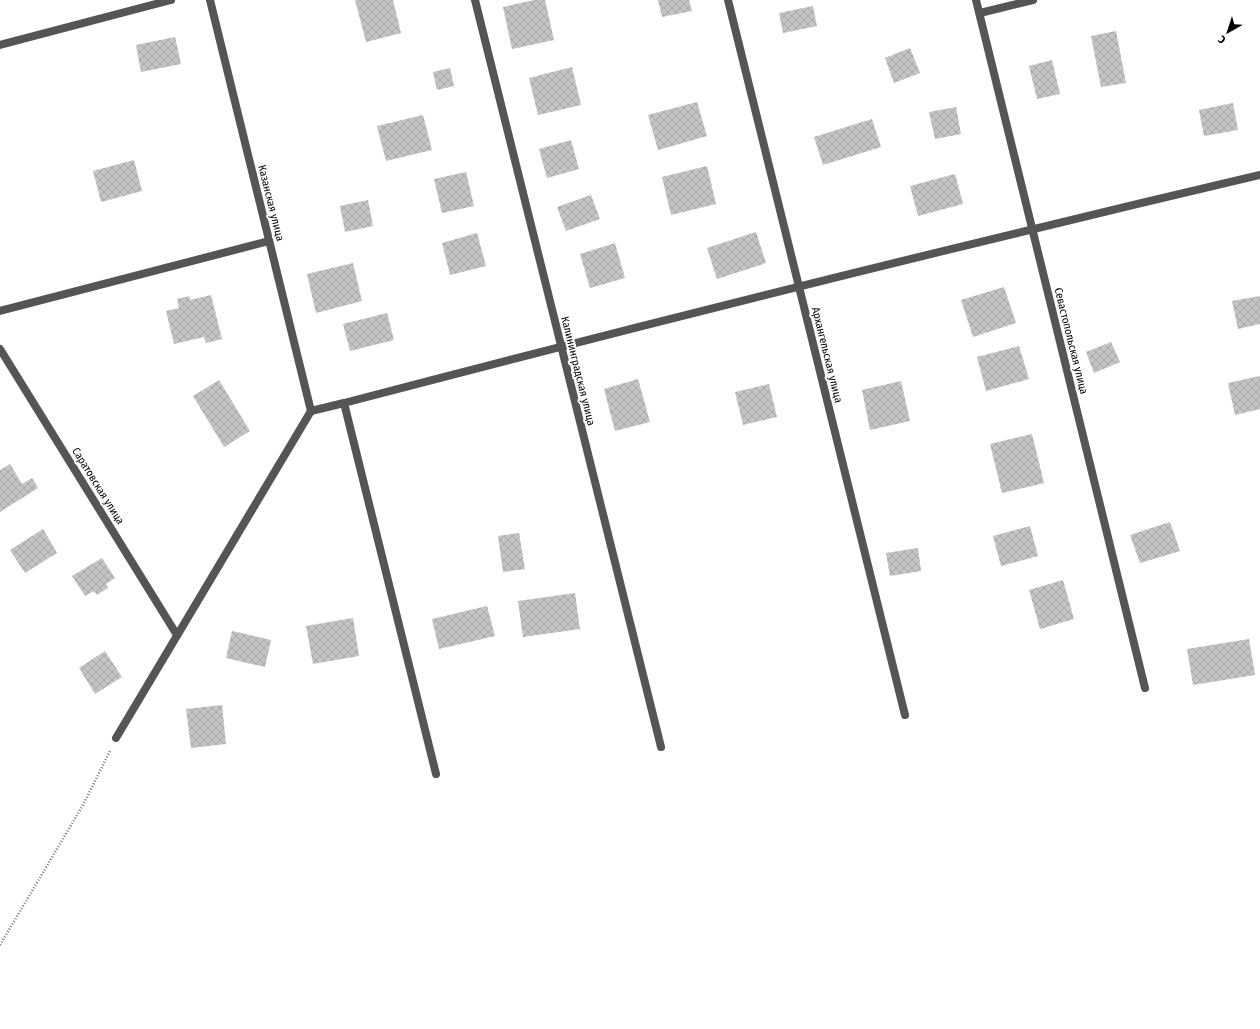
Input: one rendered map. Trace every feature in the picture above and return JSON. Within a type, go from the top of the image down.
[{"type":"street","points":[[0,45],[171,0]]},
{"type":"street","name":"Казанская улица","points":[[210,0],[311,411]]},
{"type":"street","name":"Калининградская улица","points":[[475,0],[660,746]]},
{"type":"street","name":"Архангельская улица","points":[[728,0],[905,715]]},
{"type":"street","name":"Севастопольская улица","points":[[976,0],[1144,688]]},
{"type":"street","points":[[980,13],[1033,0]]},
{"type":"street","points":[[116,738],[311,411],[798,286],[1260,175]]},
{"type":"street","points":[[0,311],[269,241]]},
{"type":"street","name":"Саратовская улица","points":[[0,349],[177,635]]},
{"type":"street","points":[[344,403],[436,774]]},
{"type":"path","points":[[0,945],[83,805],[116,738]]},
{"type":"building","points":[[355,0],[393,0],[401,33],[366,42]]},
{"type":"building","points":[[534,0],[545,0],[554,40],[512,49],[503,7]]},
{"type":"building","points":[[658,0],[689,0],[692,11],[662,17]]},
{"type":"building","points":[[813,6],[817,26],[783,33],[779,13]]},
{"type":"building","points":[[1116,31],[1126,83],[1101,87],[1091,36]]},
{"type":"building","points":[[175,37],[181,64],[141,72],[136,45]]},
{"type":"building","points":[[910,48],[920,73],[894,83],[885,58]]},
{"type":"building","points":[[1052,60],[1060,94],[1037,99],[1029,66]]},
{"type":"building","points":[[572,67],[581,105],[538,115],[529,78]]},
{"type":"building","points":[[450,68],[454,86],[437,90],[433,72]]},
{"type":"building","points":[[697,102],[707,136],[658,150],[648,115]]},
{"type":"building","points":[[1233,103],[1238,130],[1204,136],[1199,110]]},
{"type":"building","points":[[956,107],[961,134],[935,139],[929,112]]},
{"type":"building","points":[[423,115],[432,150],[386,161],[377,126]]},
{"type":"building","points":[[872,119],[881,147],[823,165],[814,137]]},
{"type":"building","points":[[571,140],[579,169],[547,178],[539,149]]},
{"type":"building","points":[[134,160],[142,191],[101,202],[93,171]]},
{"type":"building","points":[[707,166],[716,204],[671,215],[662,177]]},
{"type":"building","points":[[466,172],[474,206],[442,213],[434,179]]},
{"type":"building","points":[[955,174],[963,204],[918,216],[910,186]]},
{"type":"building","points":[[591,195],[600,219],[566,231],[557,207]]},
{"type":"building","points":[[368,200],[373,226],[345,232],[340,206]]},
{"type":"building","points":[[756,232],[766,263],[717,279],[707,248]]},
{"type":"building","points":[[477,233],[486,266],[450,275],[442,243]]},
{"type":"building","points":[[615,243],[625,278],[590,288],[580,254]]},
{"type":"building","points":[[353,263],[362,301],[316,313],[307,274]]},
{"type":"building","points":[[1004,287],[1016,323],[973,337],[961,300]]},
{"type":"building","points":[[211,295],[222,339],[206,343],[204,337],[174,344],[166,311],[179,308],[177,299],[189,296],[190,300]]},
{"type":"building","points":[[1260,296],[1260,324],[1238,329],[1232,301]]},
{"type":"building","points":[[387,313],[394,340],[350,351],[343,324]]},
{"type":"building","points":[[1111,342],[1120,362],[1094,373],[1086,352]]},
{"type":"building","points":[[1019,346],[1029,379],[986,391],[977,357]]},
{"type":"building","points":[[1260,376],[1260,409],[1235,415],[1228,383]]},
{"type":"building","points":[[638,379],[650,422],[615,431],[604,389]]},
{"type":"building","points":[[219,380],[250,431],[224,447],[193,396]]},
{"type":"building","points":[[901,381],[910,421],[870,430],[862,390]]},
{"type":"building","points":[[769,384],[777,417],[743,425],[735,392]]},
{"type":"building","points":[[1032,434],[1044,483],[1002,493],[990,444]]},
{"type":"building","points":[[10,464],[22,484],[32,478],[38,488],[0,512],[0,470]]},
{"type":"building","points":[[1170,522],[1180,551],[1140,563],[1130,535]]},
{"type":"building","points":[[1030,526],[1038,556],[1001,566],[993,536]]},
{"type":"building","points":[[43,529],[57,553],[25,573],[10,550]]},
{"type":"building","points":[[519,533],[525,569],[503,572],[498,536]]},
{"type":"building","points":[[918,548],[921,571],[890,576],[886,553]]},
{"type":"building","points":[[102,558],[115,578],[106,584],[108,588],[97,595],[94,591],[85,596],[72,576]]},
{"type":"building","points":[[1063,580],[1074,619],[1040,629],[1029,590]]},
{"type":"building","points":[[575,593],[580,629],[523,637],[518,601]]},
{"type":"building","points":[[487,606],[495,636],[439,649],[432,619]]},
{"type":"building","points":[[353,618],[359,656],[313,664],[306,626]]},
{"type":"building","points":[[232,631],[271,640],[265,667],[226,658]]},
{"type":"building","points":[[1249,639],[1255,675],[1193,685],[1187,649]]},
{"type":"building","points":[[105,651],[122,677],[95,694],[79,668]]},
{"type":"building","points":[[222,705],[226,744],[191,748],[186,709]]}]
